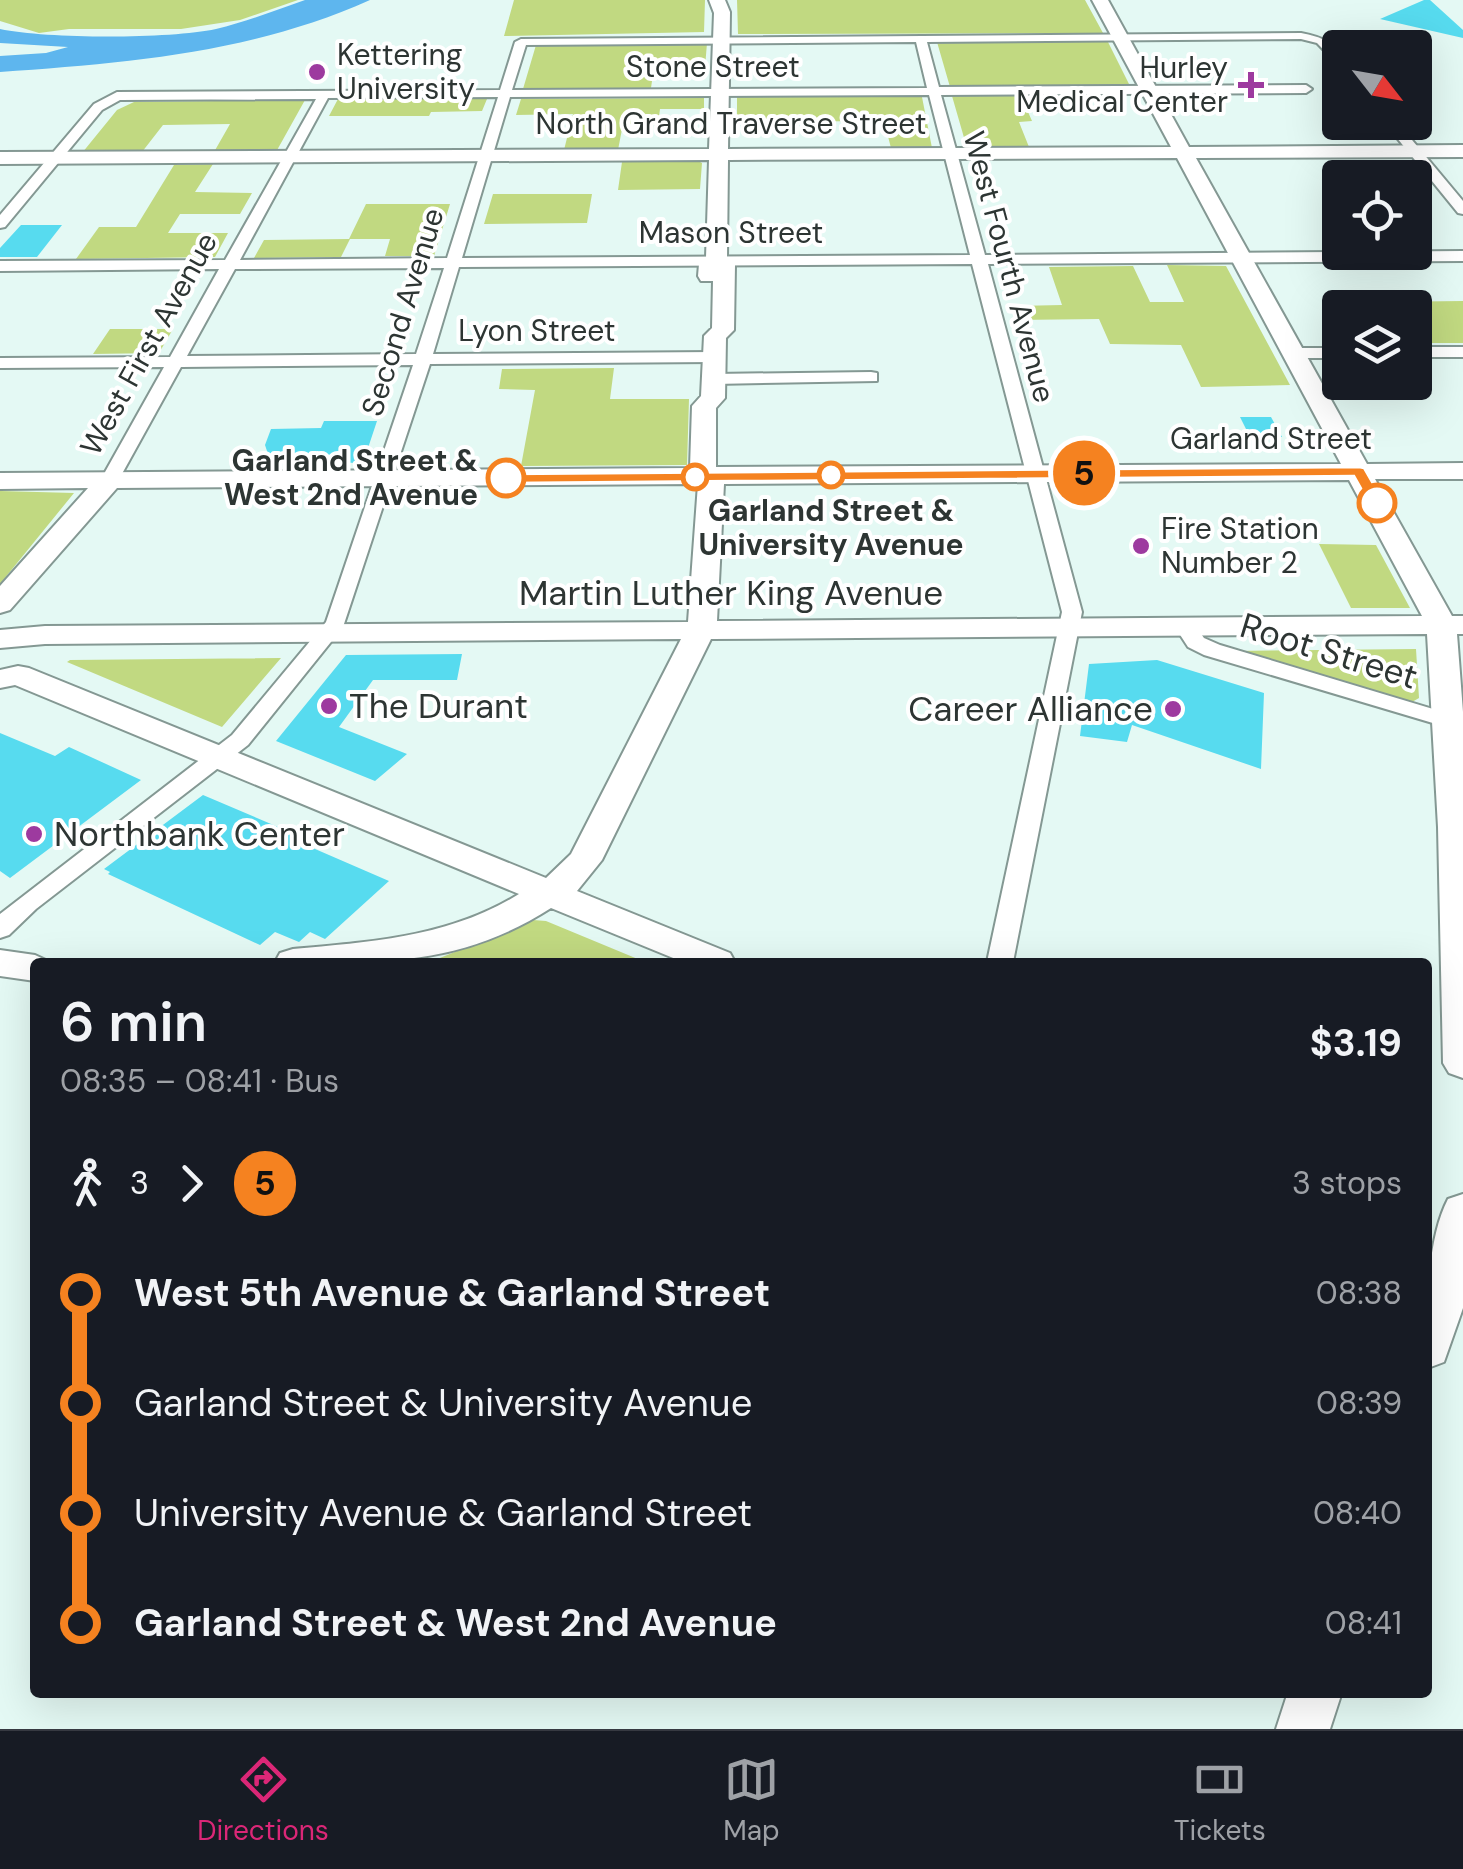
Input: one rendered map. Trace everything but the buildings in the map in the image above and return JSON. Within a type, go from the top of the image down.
[{"type":"street","points":[[1100,0],[1359,471],[1452,624],[1463,1062]]},
{"type":"street","points":[[336,958],[400,952],[445,942],[504,920],[573,876],[585,860],[701,630],[706,606],[711,476],[721,465],[722,404],[706,330],[709,266],[716,261],[722,4]]},
{"type":"street","name":"West Fourth Avenue","points":[[920,37],[1071,605],[1070,628],[1001,958]]},
{"type":"street","points":[[722,38],[1314,37],[1322,41]]},
{"type":"street","name":"Second Avenue","points":[[0,929],[27,903],[218,758],[251,728],[329,634],[341,611],[384,480],[523,41],[722,38]]},
{"type":"street","name":"Stone Street","points":[[55,158],[104,101],[121,96],[1306,89]]},
{"type":"street","name":"West First Avenue","points":[[0,604],[109,481],[324,94]]},
{"type":"street","points":[[1362,151],[1387,140]]},
{"type":"street","points":[[1404,140],[1463,210]]},
{"type":"street","name":"North Grand Traverse Street","points":[[0,158],[1463,151]]},
{"type":"street","points":[[0,224],[55,158]]},
{"type":"street","name":"Mason Street","points":[[0,266],[1463,256]]},
{"type":"street","points":[[1294,353],[1322,352]]},
{"type":"street","points":[[1432,352],[1463,352]]},
{"type":"street","name":"Lyon Street","points":[[0,363],[422,359],[871,377]]},
{"type":"street","name":"Garland Street","points":[[0,481],[1463,470]]},
{"type":"street","name":"Martin Luther King Avenue","points":[[0,639],[1452,624]]},
{"type":"street","name":"Root Street","points":[[1186,626],[1196,642],[1212,650],[1456,722]]},
{"type":"street","points":[[6,670],[707,958]]},
{"type":"street","points":[[0,962],[30,967]]},
{"type":"street","points":[[1432,1332],[1463,1210]]},
{"type":"street","points":[[1304,1729],[1313,1698]]},
{"type":"green space","points":[[0,0],[298,0],[240,20],[181,29],[69,29],[39,33],[0,21]]},
{"type":"green space","points":[[514,0],[705,0],[704,32],[504,36]]},
{"type":"green space","points":[[737,0],[1085,0],[1103,33],[738,34]]},
{"type":"green space","points":[[937,42],[1108,42],[1130,86],[950,87]]},
{"type":"green space","points":[[707,43],[705,67],[654,67],[651,88],[523,89],[536,45]]},
{"type":"green space","points":[[952,96],[1021,96],[1032,121],[1019,122],[1029,147],[967,148]]},
{"type":"green space","points":[[737,97],[922,97],[932,148],[891,148],[884,121],[737,122]]},
{"type":"green space","points":[[704,98],[704,109],[660,109],[658,124],[623,124],[618,150],[564,150],[573,114],[516,115],[521,99]]},
{"type":"green space","points":[[338,99],[487,99],[482,111],[431,112],[429,116],[329,116]]},
{"type":"green space","points":[[305,100],[276,152],[214,152],[230,124],[163,125],[142,152],[82,153],[117,110],[134,102]]},
{"type":"green space","points":[[698,161],[702,163],[700,189],[618,190],[622,162]]},
{"type":"green space","points":[[213,164],[195,192],[252,193],[240,214],[180,214],[168,233],[228,233],[215,257],[76,259],[99,227],[136,227],[174,165]]},
{"type":"green space","points":[[493,194],[592,194],[587,223],[484,224]]},
{"type":"green space","points":[[366,204],[450,204],[434,256],[385,256],[390,239],[350,239],[341,257],[254,258],[264,240],[349,239]]},
{"type":"green space","points":[[1167,265],[1226,266],[1290,385],[1201,387],[1181,345],[1110,344],[1099,319],[1016,320],[1013,306],[1062,305],[1049,267],[1133,266],[1150,302],[1184,302]]},
{"type":"green space","points":[[1432,301],[1463,301],[1463,343],[1432,343]]},
{"type":"green space","points":[[110,329],[173,329],[159,353],[93,354]]},
{"type":"green space","points":[[614,368],[610,399],[689,399],[687,465],[521,466],[535,390],[499,389],[502,369]]},
{"type":"green space","points":[[0,491],[74,493],[0,584]]},
{"type":"green space","points":[[1319,544],[1376,545],[1410,608],[1351,608]]},
{"type":"green space","points":[[1416,649],[1419,698],[1412,702],[1232,651]]},
{"type":"green space","points":[[281,658],[222,727],[67,662],[70,660]]},
{"type":"green space","points":[[533,920],[546,921],[635,958],[440,958]]},
{"type":"water","points":[[305,0],[370,0],[325,18],[235,44],[142,59],[0,72],[0,56],[46,53],[68,47],[0,43],[0,29],[77,36],[195,32],[238,23]]},
{"type":"bus line","name":"5","points":[[506,478],[1359,471],[1377,503]]},
{"type":"place","name":"Kettering University","points":[[317,72]]},
{"type":"place","name":"Hurley Medical Center","points":[[1251,85]]},
{"type":"place","name":"Garland Street & University Avenue","points":[[831,475]]},
{"type":"place","name":"Garland Street & West 2nd Avenue","points":[[506,478]]},
{"type":"place","name":"Fire Station Number 2","points":[[1141,546]]},
{"type":"place","name":"The Durant","points":[[329,706]]},
{"type":"place","name":"Career Alliance","points":[[1173,709]]},
{"type":"place","name":"Northbank Center","points":[[34,834]]}]
